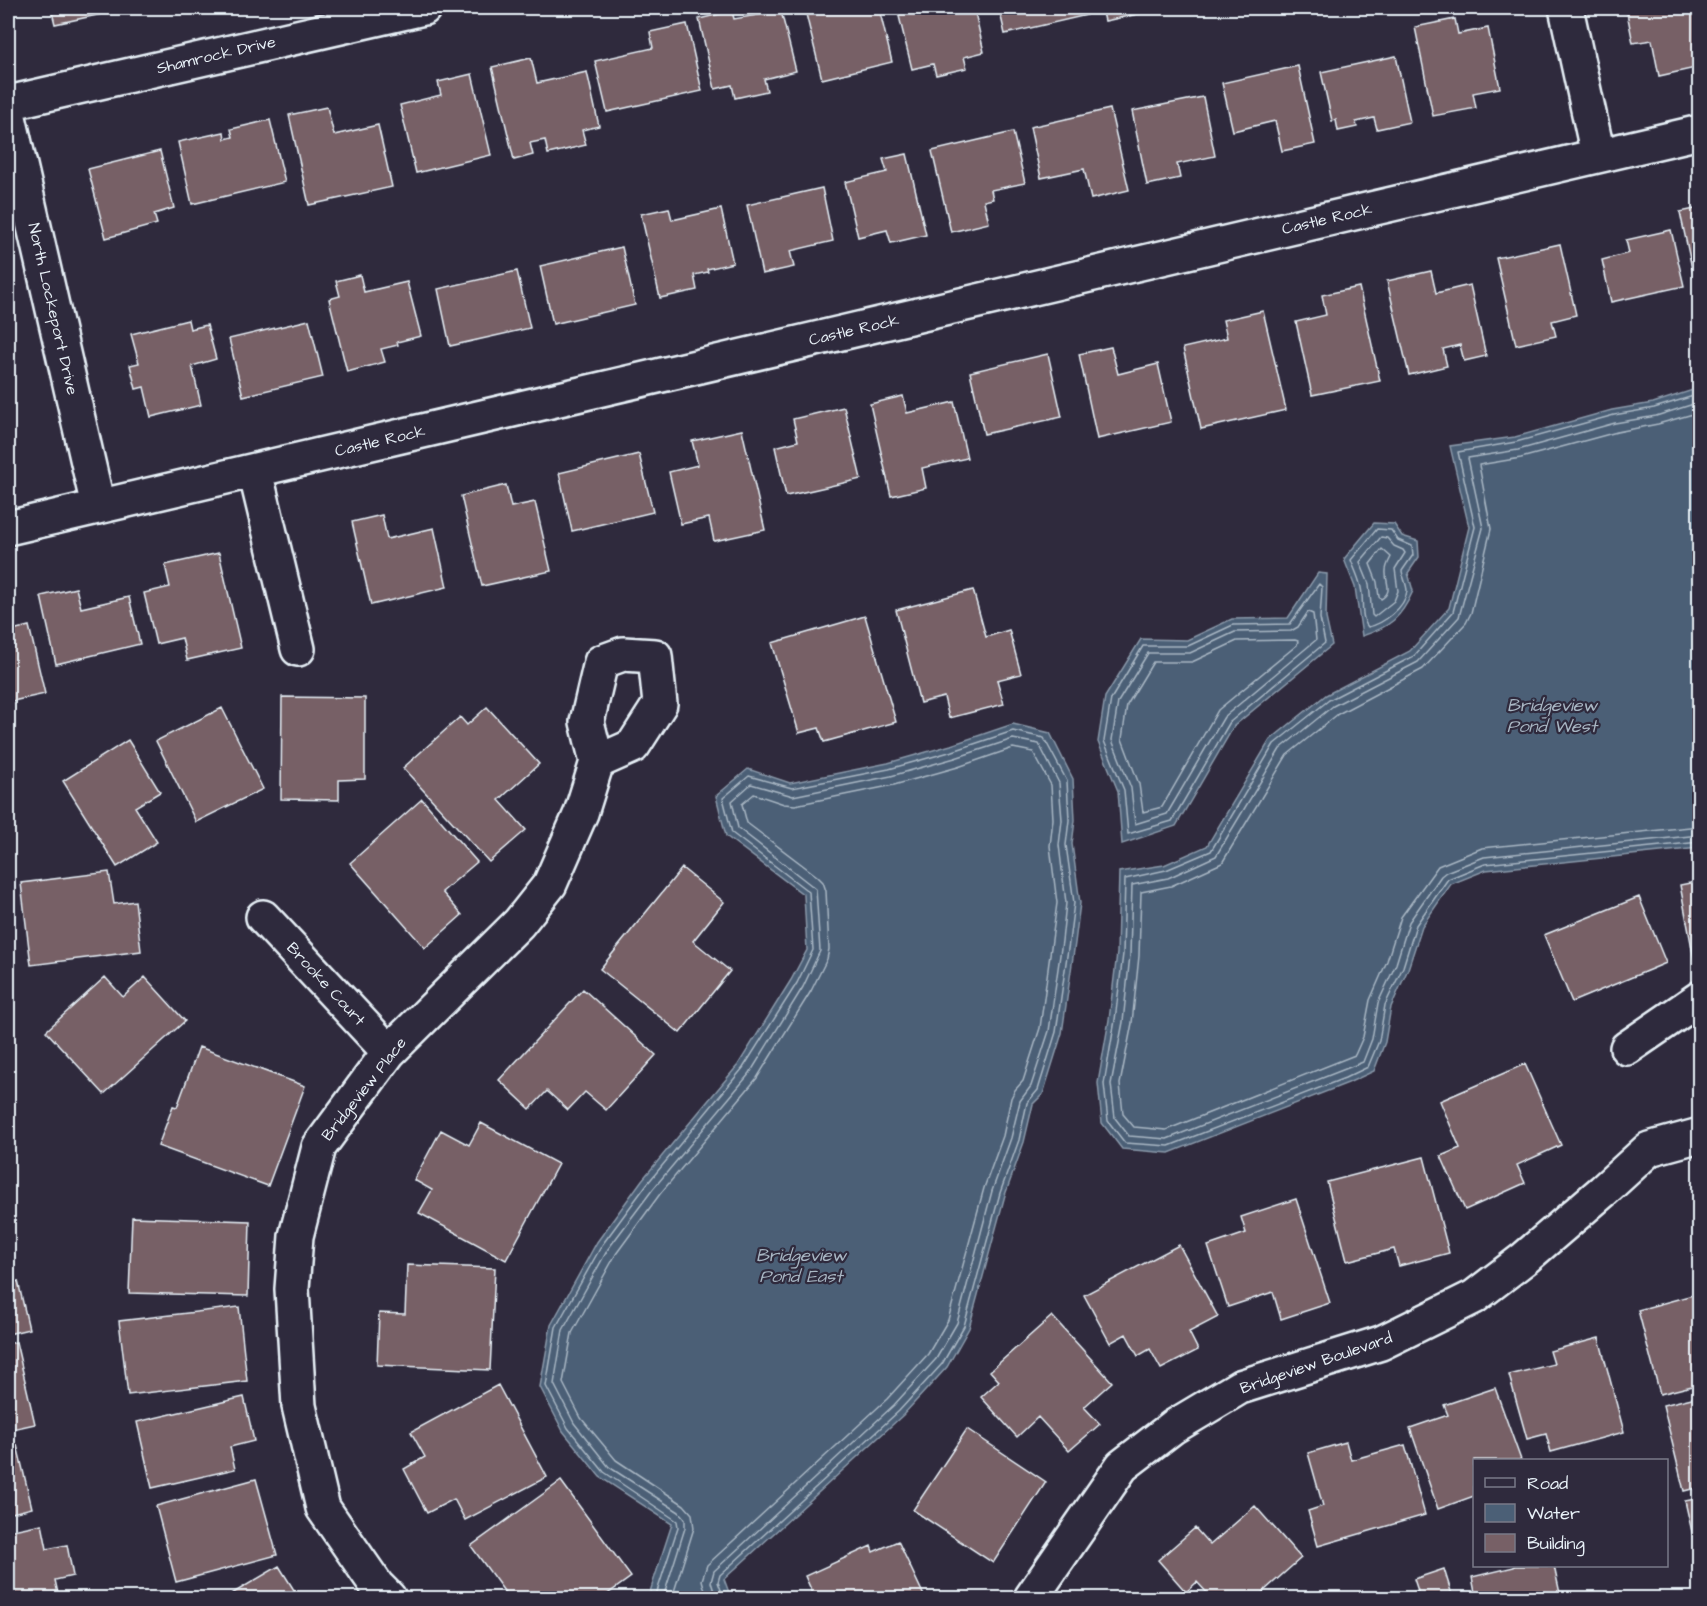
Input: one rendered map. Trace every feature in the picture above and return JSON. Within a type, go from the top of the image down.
[{"type":"street","name":"Shamrock Drive","points":[[8,103],[387,11],[424,8]]},
{"type":"street","points":[[1566,8],[1598,154]]},
{"type":"street","name":"North Lockeport Drive","points":[[8,113],[98,506]]},
{"type":"street","name":"Castle Rock","points":[[8,528],[1598,154],[1700,132]]},
{"type":"street","points":[[255,471],[298,649]]},
{"type":"street","name":"Bridgeview Place","points":[[389,1599],[377,1586],[323,1508],[299,1406],[292,1288],[296,1236],[319,1147],[389,1052],[519,923],[550,884],[581,813],[597,762]]},
{"type":"street","name":"Brooke Court","points":[[263,917],[389,1052]]},
{"type":"street","points":[[1626,1048],[1700,998]]},
{"type":"street","name":"Bridgeview Boulevard","points":[[1031,1599],[1122,1466],[1173,1426],[1240,1387],[1381,1343],[1474,1297],[1525,1258],[1649,1149],[1700,1135]]},
{"type":"water","name":"Bridgeview Pond West","points":[[1699,388],[1699,848],[1486,870],[1451,884],[1422,926],[1408,969],[1391,1007],[1385,1042],[1374,1071],[1169,1153],[1122,1149],[1102,1123],[1098,1083],[1117,953],[1119,872],[1164,865],[1207,846],[1270,740],[1326,695],[1410,651],[1449,608],[1469,527],[1450,446],[1515,437],[1612,410],[1653,403]]},
{"type":"water","points":[[1374,523],[1394,524],[1402,536],[1418,541],[1419,557],[1408,573],[1413,591],[1399,615],[1380,629],[1362,636],[1355,587],[1344,559]]},
{"type":"water","points":[[1318,573],[1327,574],[1326,618],[1332,645],[1234,726],[1176,826],[1122,844],[1118,791],[1098,742],[1105,697],[1141,639],[1187,640],[1232,619],[1288,618]]},
{"type":"water","name":"Bridgeview Pond East","points":[[1013,724],[1050,733],[1073,779],[1075,820],[1072,844],[1080,903],[1062,1033],[1043,1094],[1033,1104],[1024,1142],[1005,1195],[969,1328],[947,1367],[903,1415],[724,1579],[731,1598],[648,1598],[672,1524],[600,1477],[563,1431],[540,1387],[551,1325],[597,1242],[642,1180],[738,1065],[807,950],[804,895],[726,836],[716,796],[748,769],[790,783],[888,763]]},
{"type":"building","points":[[51,8],[130,8],[55,24]]},
{"type":"building","points":[[831,8],[879,8],[892,62],[822,79],[806,14]]},
{"type":"building","points":[[897,8],[974,8],[984,52],[964,57],[967,68],[936,75],[933,64],[912,69]]},
{"type":"building","points":[[999,8],[1085,8],[1087,15],[1005,34]]},
{"type":"building","points":[[1102,8],[1166,8],[1105,21]]},
{"type":"building","points":[[1626,8],[1700,8],[1700,67],[1659,76],[1652,40],[1633,43]]},
{"type":"building","points":[[732,11],[734,19],[781,11],[796,71],[764,79],[767,91],[735,98],[732,85],[715,89],[699,19]]},
{"type":"building","points":[[1455,19],[1458,34],[1488,28],[1500,88],[1473,93],[1476,108],[1433,116],[1415,27]]},
{"type":"building","points":[[687,24],[702,91],[607,112],[595,61],[653,48],[650,32]]},
{"type":"building","points":[[1396,56],[1410,122],[1377,129],[1374,118],[1356,122],[1357,127],[1338,131],[1336,120],[1332,121],[1321,72]]},
{"type":"building","points":[[531,58],[537,83],[587,72],[599,126],[582,130],[586,145],[548,154],[545,140],[530,143],[533,155],[514,160],[492,67]]},
{"type":"building","points":[[1298,66],[1315,144],[1282,151],[1275,121],[1233,131],[1222,83]]},
{"type":"building","points":[[472,74],[491,155],[416,173],[400,105],[441,95],[438,82]]},
{"type":"building","points":[[1203,97],[1215,156],[1177,164],[1180,178],[1147,185],[1132,111]]},
{"type":"building","points":[[327,107],[334,135],[378,125],[392,187],[309,205],[289,115]]},
{"type":"building","points":[[1110,109],[1129,190],[1091,199],[1084,169],[1041,178],[1030,127]]},
{"type":"building","points":[[270,120],[285,182],[192,204],[178,142],[224,132],[225,139],[233,137],[231,129]]},
{"type":"building","points":[[1013,132],[1025,183],[991,190],[993,199],[984,201],[989,223],[951,232],[932,151]]},
{"type":"building","points":[[160,151],[174,208],[154,214],[157,224],[106,238],[88,169]]},
{"type":"building","points":[[907,154],[926,235],[891,243],[887,230],[858,237],[845,182],[887,172],[883,159]]},
{"type":"building","points":[[822,188],[833,241],[790,251],[794,267],[762,274],[747,205]]},
{"type":"building","points":[[669,208],[672,220],[721,209],[733,263],[707,269],[708,272],[694,275],[697,290],[660,298],[641,214]]},
{"type":"building","points":[[1700,208],[1700,277],[1694,278],[1680,212]]},
{"type":"building","points":[[1671,230],[1684,286],[1611,302],[1602,260],[1629,253],[1626,240]]},
{"type":"building","points":[[1560,244],[1576,315],[1552,321],[1556,336],[1516,345],[1496,258]]},
{"type":"building","points":[[622,247],[635,305],[553,324],[540,266]]},
{"type":"building","points":[[517,271],[530,328],[450,346],[438,289]]},
{"type":"building","points":[[1431,271],[1436,293],[1470,285],[1486,356],[1464,361],[1460,345],[1443,349],[1447,366],[1409,375],[1387,281]]},
{"type":"building","points":[[360,275],[364,292],[407,282],[421,336],[381,349],[385,362],[347,372],[329,299],[340,296],[336,281]]},
{"type":"building","points":[[1359,287],[1380,381],[1312,395],[1296,322],[1326,315],[1322,295]]},
{"type":"building","points":[[1263,311],[1286,410],[1201,429],[1183,348],[1227,338],[1223,320]]},
{"type":"building","points":[[188,320],[190,329],[207,325],[216,359],[192,366],[201,405],[151,417],[144,387],[136,389],[130,365],[139,363],[131,334]]},
{"type":"building","points":[[309,320],[323,377],[243,396],[229,339]]},
{"type":"building","points":[[1111,347],[1118,374],[1158,364],[1171,422],[1097,439],[1079,354]]},
{"type":"building","points":[[1048,354],[1062,417],[984,434],[970,372]]},
{"type":"building","points":[[903,396],[907,413],[954,402],[967,458],[922,468],[926,488],[891,496],[870,404]]},
{"type":"building","points":[[844,407],[861,479],[786,496],[775,447],[798,441],[793,419]]},
{"type":"building","points":[[742,430],[765,530],[714,541],[709,518],[681,524],[669,472],[698,465],[692,441]]},
{"type":"building","points":[[639,454],[653,512],[572,531],[559,473]]},
{"type":"building","points":[[506,485],[511,507],[535,502],[551,571],[482,586],[461,496]]},
{"type":"building","points":[[382,515],[387,539],[434,528],[447,587],[371,605],[352,522]]},
{"type":"building","points":[[219,553],[241,648],[187,660],[182,638],[156,644],[144,593],[170,587],[165,565]]},
{"type":"building","points":[[76,588],[81,608],[129,597],[140,644],[56,664],[41,596]]},
{"type":"building","points":[[973,590],[986,637],[1009,630],[1021,674],[997,680],[1004,704],[949,718],[944,697],[920,703],[896,610]]},
{"type":"building","points":[[865,616],[896,722],[824,742],[819,728],[799,733],[772,643]]},
{"type":"building","points":[[29,626],[45,694],[8,702],[8,631]]},
{"type":"building","points":[[282,697],[365,698],[365,779],[339,780],[339,800],[281,799]]},
{"type":"building","points":[[487,707],[539,764],[499,800],[526,830],[489,862],[403,768],[460,717],[467,725]]},
{"type":"building","points":[[222,708],[263,789],[196,822],[156,741]]},
{"type":"building","points":[[128,740],[160,792],[135,807],[157,842],[117,867],[63,781]]},
{"type":"building","points":[[422,799],[477,862],[442,892],[462,915],[425,948],[350,863]]},
{"type":"building","points":[[682,868],[724,902],[693,941],[730,971],[680,1033],[600,969]]},
{"type":"building","points":[[109,872],[114,904],[135,901],[141,951],[31,965],[21,883]]},
{"type":"building","points":[[1700,881],[1700,958],[1694,959],[1680,885]]},
{"type":"building","points":[[1639,897],[1666,963],[1572,1002],[1544,935]]},
{"type":"building","points":[[105,977],[123,997],[145,977],[185,1021],[104,1094],[46,1031]]},
{"type":"building","points":[[583,989],[656,1055],[606,1110],[585,1092],[568,1110],[547,1091],[530,1109],[499,1080]]},
{"type":"building","points":[[199,1047],[305,1086],[268,1186],[158,1146],[173,1106],[177,1107]]},
{"type":"building","points":[[1525,1064],[1561,1145],[1517,1165],[1525,1183],[1465,1210],[1441,1156],[1460,1148],[1440,1101]]},
{"type":"building","points":[[481,1123],[558,1164],[506,1260],[419,1213],[432,1190],[414,1180],[441,1130],[469,1145]]},
{"type":"building","points":[[1424,1157],[1449,1253],[1399,1266],[1394,1249],[1347,1261],[1327,1182]]},
{"type":"building","points":[[1296,1199],[1330,1303],[1281,1319],[1273,1292],[1228,1307],[1208,1246],[1246,1233],[1241,1217]]},
{"type":"building","points":[[132,1217],[250,1221],[248,1296],[129,1293]]},
{"type":"building","points":[[1179,1245],[1218,1317],[1189,1332],[1198,1350],[1161,1369],[1150,1349],[1138,1356],[1126,1334],[1110,1343],[1084,1295]]},
{"type":"building","points":[[407,1265],[495,1268],[490,1370],[377,1365],[379,1313],[405,1314]]},
{"type":"building","points":[[18,1281],[29,1329],[8,1334],[8,1284]]},
{"type":"building","points":[[1700,1293],[1700,1384],[1660,1394],[1638,1310]]},
{"type":"building","points":[[239,1307],[247,1381],[128,1395],[119,1321]]},
{"type":"building","points":[[1052,1316],[1112,1382],[1084,1407],[1100,1424],[1069,1451],[1038,1417],[1017,1437],[981,1397],[999,1381],[990,1371]]},
{"type":"building","points":[[1599,1338],[1624,1432],[1551,1452],[1546,1434],[1527,1439],[1509,1375],[1554,1364],[1550,1351]]},
{"type":"building","points":[[16,1342],[35,1424],[8,1430],[8,1344]]},
{"type":"building","points":[[498,1385],[547,1477],[465,1520],[454,1499],[427,1513],[404,1469],[425,1457],[411,1432]]},
{"type":"building","points":[[1495,1388],[1521,1459],[1473,1459],[1473,1496],[1438,1509],[1410,1428],[1448,1415],[1444,1405]]},
{"type":"building","points":[[1700,1396],[1700,1487],[1684,1491],[1663,1405]]},
{"type":"building","points":[[244,1397],[254,1441],[230,1447],[235,1469],[152,1488],[137,1422]]},
{"type":"building","points":[[967,1429],[1046,1482],[993,1563],[913,1510]]},
{"type":"building","points":[[1346,1442],[1351,1460],[1405,1445],[1425,1515],[1318,1546],[1308,1511],[1323,1506],[1308,1453]]},
{"type":"building","points":[[17,1445],[32,1508],[8,1514],[8,1447]]},
{"type":"building","points":[[256,1479],[277,1555],[176,1582],[156,1506]]},
{"type":"building","points":[[561,1481],[631,1577],[602,1598],[509,1598],[471,1546]]},
{"type":"building","points":[[1700,1498],[1700,1567],[1685,1501]]},
{"type":"building","points":[[1255,1506],[1301,1558],[1256,1598],[1212,1598],[1197,1582],[1186,1592],[1158,1560],[1195,1528],[1210,1545]]},
{"type":"building","points":[[42,1524],[47,1549],[67,1545],[73,1576],[55,1580],[59,1598],[8,1598],[8,1531]]},
{"type":"building","points":[[898,1541],[925,1598],[815,1598],[805,1576],[871,1546],[873,1552]]},
{"type":"building","points":[[279,1566],[299,1598],[225,1598]]},
{"type":"building","points":[[1514,1567],[1554,1567],[1561,1598],[1476,1598],[1472,1577]]},
{"type":"building","points":[[1444,1569],[1453,1598],[1396,1598],[1418,1591],[1414,1579]]}]
